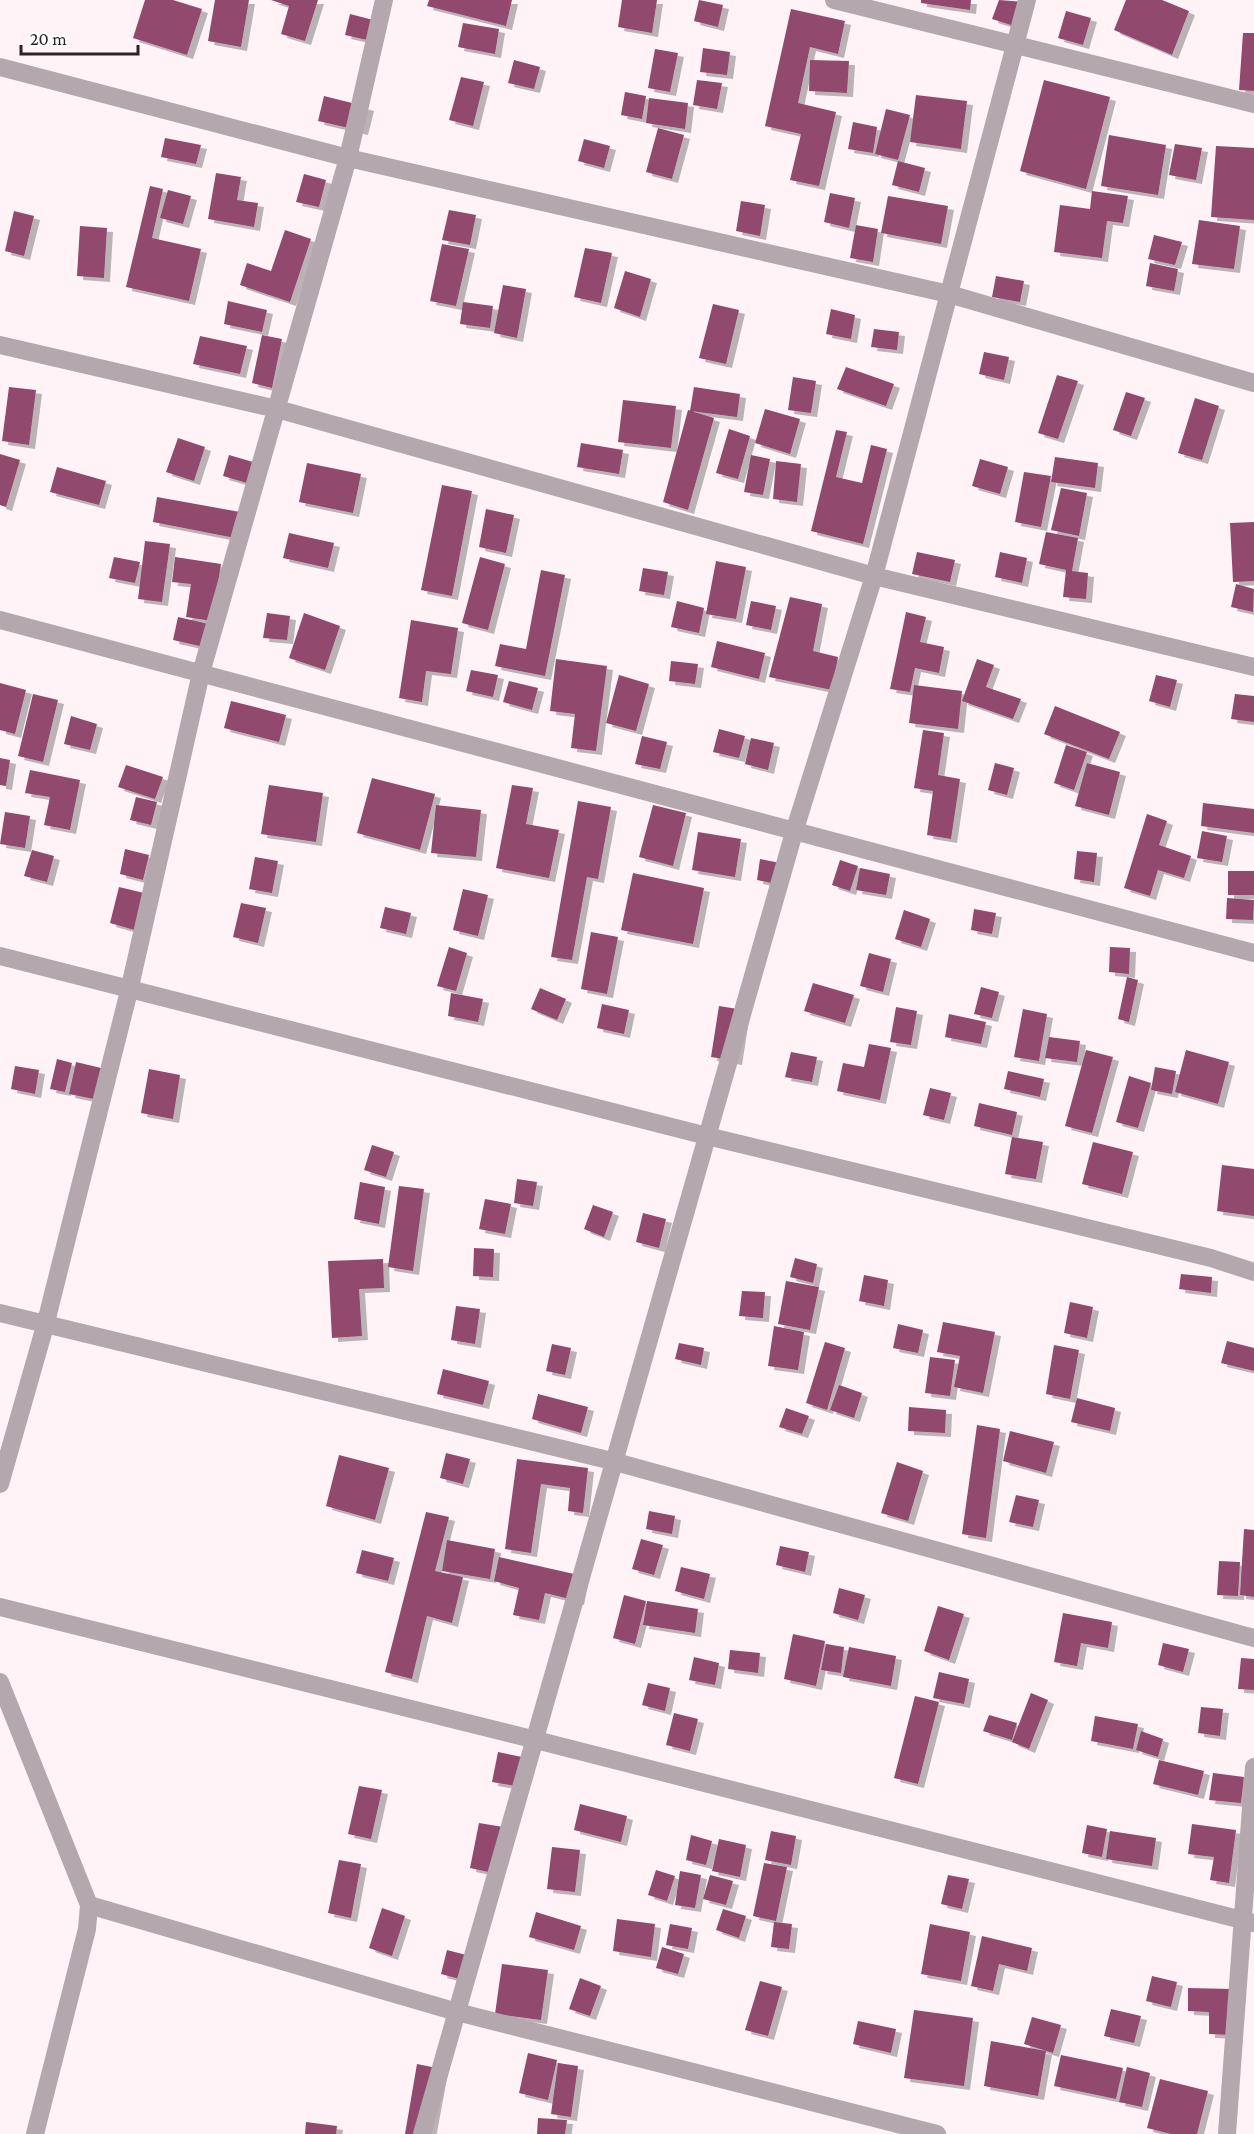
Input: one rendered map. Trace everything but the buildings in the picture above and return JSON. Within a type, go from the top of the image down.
[{"type":"street","points":[[0,1484],[45,1326],[129,990],[201,672],[348,158],[384,0]]},
{"type":"street","points":[[834,0],[1254,104]]},
{"type":"street","points":[[422,2134],[536,1740],[612,1461],[795,829],[874,576],[1027,0]]},
{"type":"street","points":[[0,68],[348,158],[949,294],[1254,383]]},
{"type":"street","points":[[0,345],[277,409],[874,576],[1254,667]]},
{"type":"street","points":[[0,620],[795,829],[1254,953]]},
{"type":"street","points":[[0,956],[707,1136],[1199,1256],[1254,1272]]},
{"type":"street","points":[[0,1313],[45,1326],[612,1461],[1254,1638]]},
{"type":"street","points":[[0,1607],[1249,1921]]},
{"type":"street","points":[[0,1682],[89,1905],[87,1929],[35,2134]]},
{"type":"street","points":[[1227,2134],[1249,1921],[1254,1767]]},
{"type":"street","points":[[89,1905],[457,2012],[937,2134]]}]
